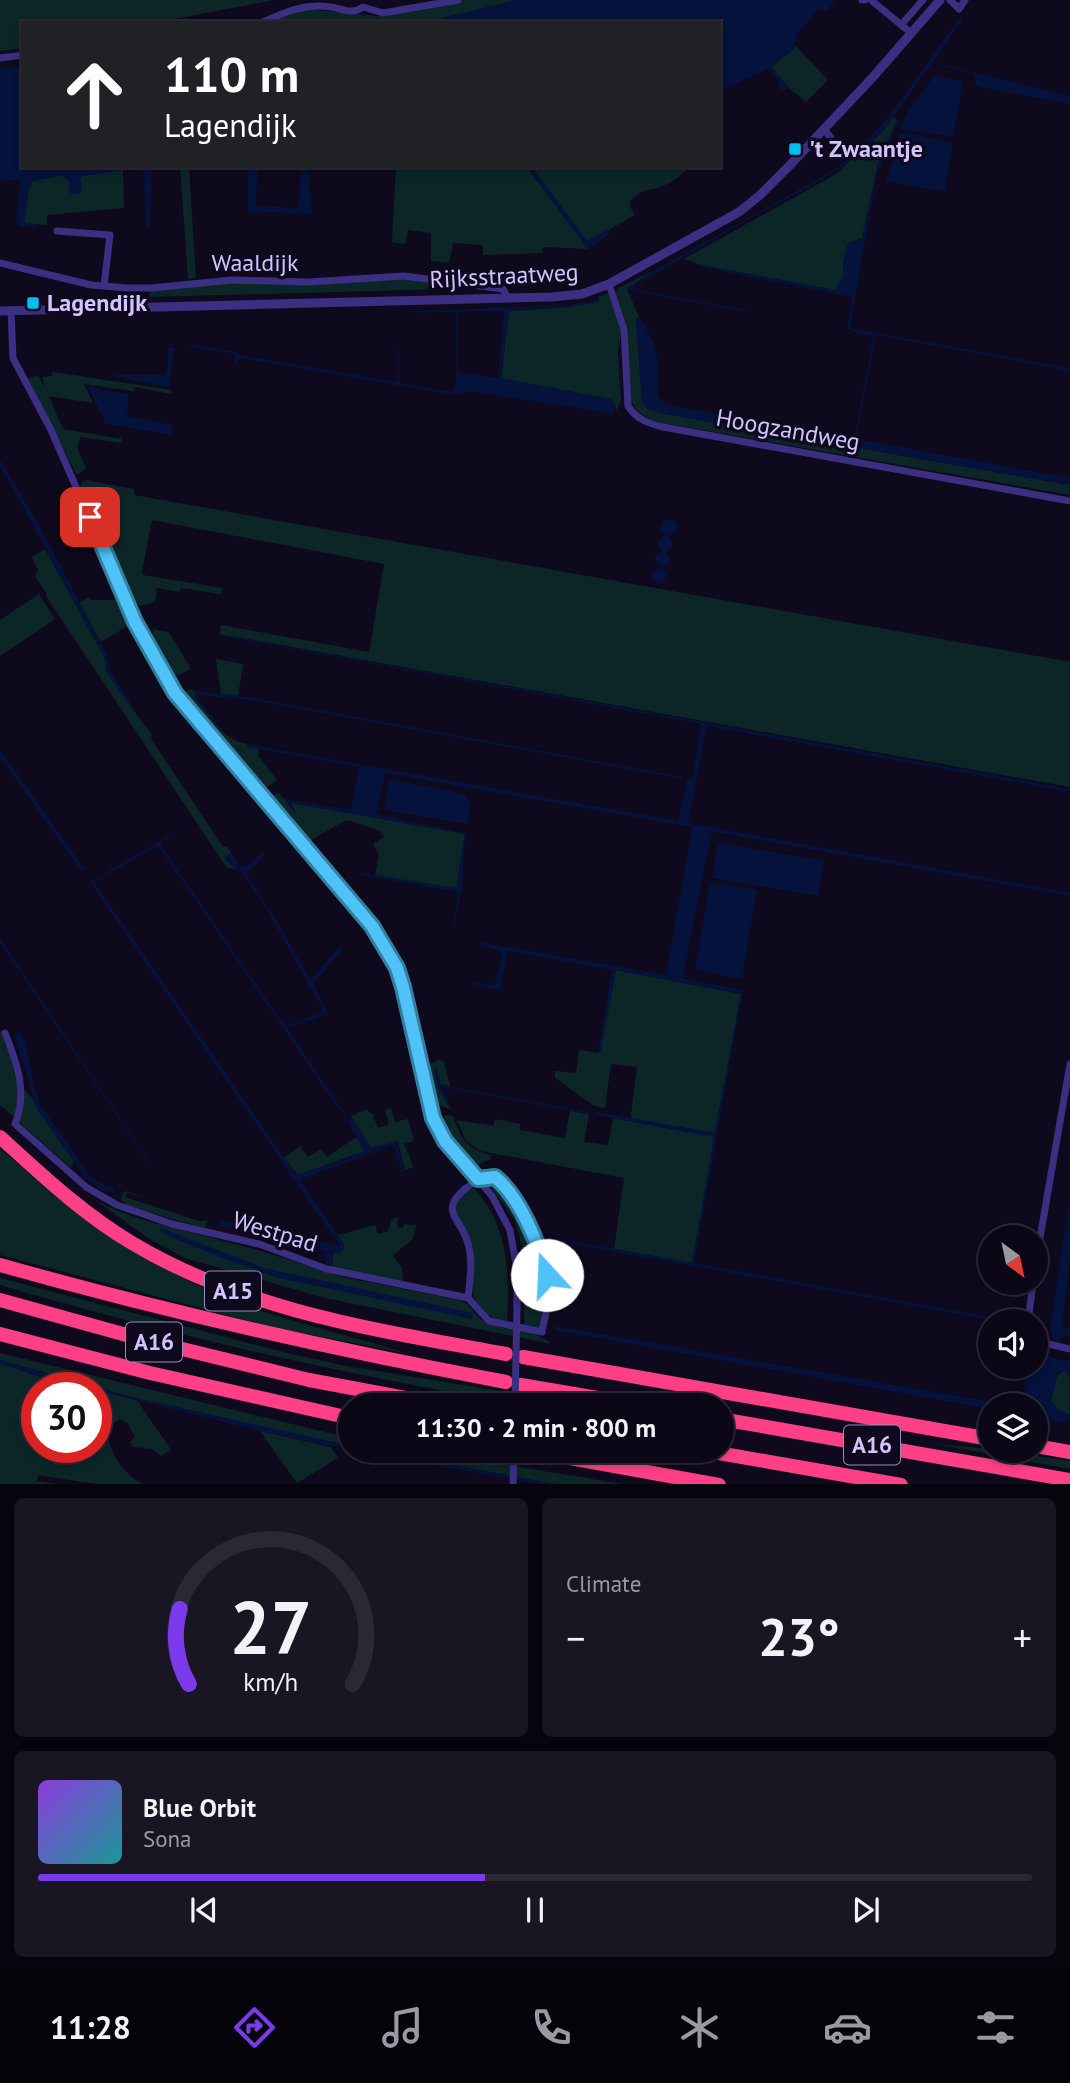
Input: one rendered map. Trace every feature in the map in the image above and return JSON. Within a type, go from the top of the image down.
[{"type":"highway","name":"A15","points":[[0,1137],[92,1216],[130,1242],[188,1273],[245,1296],[300,1312],[506,1354]]},
{"type":"highway","name":"A16","points":[[0,1265],[256,1332],[571,1393]]},
{"type":"highway","name":"A16","points":[[0,1300],[141,1339],[296,1377],[380,1393]]},
{"type":"highway","points":[[0,1334],[163,1376],[338,1415]]},
{"type":"highway","points":[[523,1357],[978,1437]]},
{"type":"highway","name":"A16","points":[[734,1421],[1070,1480]]},
{"type":"highway","points":[[1048,1448],[1070,1452]]},
{"type":"highway","name":"A16","points":[[734,1456],[895,1484]]},
{"type":"highway","points":[[597,1463],[713,1484]]},
{"type":"street","points":[[266,21],[304,6],[333,4],[347,12],[359,10],[364,3],[383,13],[457,0]]},
{"type":"street","points":[[871,0],[911,33]]},
{"type":"street","points":[[901,25],[923,0]]},
{"type":"street","name":"Rijksstraatweg","points":[[0,311],[569,296],[593,291],[739,212],[773,182],[824,129],[940,0]]},
{"type":"street","points":[[950,0],[959,9],[965,0]]},
{"type":"street","points":[[0,58],[21,55]]},
{"type":"street","points":[[824,129],[831,138]]},
{"type":"street","points":[[57,231],[110,235],[104,286]]},
{"type":"street","name":"Waaldijk","points":[[0,263],[104,286],[151,288],[232,280],[308,282],[404,276],[503,289],[508,298]]},
{"type":"street","name":"Hoogzandweg","points":[[609,284],[624,330],[628,406],[634,416],[643,421],[663,427],[1070,501]]},
{"type":"street","points":[[11,311],[13,358],[51,430],[140,631],[181,703],[330,875],[384,944],[397,968],[433,1118],[445,1141],[492,1196],[509,1230],[517,1270],[515,1393]]},
{"type":"street","name":"Westpad","points":[[5,1033],[17,1064],[20,1084],[21,1101],[15,1124],[86,1186],[117,1205],[172,1224],[266,1247],[327,1269],[468,1298]]},
{"type":"street","points":[[1042,1225],[1070,1065]]},
{"type":"street","points":[[478,1179],[498,1179],[522,1213],[536,1242],[549,1287],[542,1332],[489,1321],[468,1298],[471,1257],[467,1240],[452,1210],[453,1198],[478,1179]]},
{"type":"street","points":[[1048,1344],[1070,1349]]},
{"type":"street","points":[[513,1484],[514,1463]]},
{"type":"green space","points":[[0,0],[274,0],[174,21],[21,21],[21,48],[0,51]]},
{"type":"green space","points":[[466,0],[517,0],[431,21],[270,21],[307,9],[377,16]]},
{"type":"green space","points":[[796,46],[828,80],[806,102],[789,88],[771,67]]},
{"type":"green space","points":[[890,115],[897,119],[878,164],[862,238],[848,244],[843,262],[844,276],[835,290],[701,265],[684,259],[838,173]]},
{"type":"green space","points":[[180,168],[189,168],[196,278],[188,279]]},
{"type":"green space","points":[[396,168],[527,168],[588,249],[543,247],[542,253],[483,255],[483,245],[453,243],[449,263],[431,261],[431,233],[408,230],[405,244],[392,242]]},
{"type":"green space","points":[[532,168],[689,168],[670,182],[635,196],[630,201],[630,207],[635,215],[587,242]]},
{"type":"green space","points":[[123,169],[124,208],[47,215],[47,225],[24,223],[29,187],[33,181],[63,175],[69,181],[71,194],[82,192],[82,176]]},
{"type":"green space","points":[[652,271],[627,289],[639,317],[636,318],[642,402],[665,414],[1070,485],[1070,495],[663,423],[647,417],[638,412],[629,396],[616,293],[617,289]]},
{"type":"green space","points":[[414,279],[483,288],[149,297],[150,290],[201,283]]},
{"type":"green space","points":[[608,293],[621,334],[618,351],[621,401],[616,411],[616,406],[501,379],[509,311],[570,307],[600,300],[598,297]]},
{"type":"green space","points":[[53,372],[171,390],[171,394],[135,387],[134,391],[84,384],[93,403],[49,396],[63,429],[122,439],[121,443],[81,437],[77,447],[86,469],[76,474],[28,379],[38,375],[45,388],[42,377],[52,376]]},
{"type":"green space","points":[[87,480],[134,489],[134,495],[1070,662],[1070,787],[220,634],[221,625],[369,652],[384,564],[152,520],[143,575],[222,588],[221,594],[181,588],[180,592],[157,588],[155,602],[140,606],[125,586],[80,487],[82,482]]},
{"type":"green space","points":[[45,549],[105,658],[107,673],[152,735],[151,739],[223,847],[227,846],[231,853],[225,859],[237,869],[227,868],[46,596],[35,576],[38,570],[32,557]]},
{"type":"green space","points":[[39,594],[55,619],[0,656],[0,620]]},
{"type":"green space","points":[[89,597],[91,600],[120,600],[131,624],[101,642],[79,603]]},
{"type":"green space","points":[[153,629],[169,632],[191,669],[174,677],[180,690],[179,695],[154,650]]},
{"type":"green space","points":[[216,659],[243,664],[238,696],[221,694]]},
{"type":"green space","points":[[189,689],[195,691],[216,724],[230,737],[247,744],[248,747],[259,749],[258,755],[277,780],[265,789],[237,758],[235,759],[188,707],[186,693]]},
{"type":"green space","points":[[279,793],[296,814],[290,802],[465,834],[457,887],[454,889],[375,875],[379,854],[373,844],[384,837],[380,831],[351,821],[345,821],[307,842],[272,801],[273,795]]},
{"type":"green space","points":[[616,970],[741,994],[715,1133],[632,1119],[637,1067],[611,1064],[605,1108],[594,1106],[555,1078],[555,1071],[576,1073],[579,1050],[600,1053]]},
{"type":"green space","points":[[0,1031],[11,1057],[16,1080],[32,1098],[74,1162],[71,1168],[0,1105]]},
{"type":"green space","points":[[439,1060],[444,1061],[450,1086],[440,1084],[439,1090],[451,1109],[435,1100],[431,1089],[427,1068]]},
{"type":"green space","points":[[391,1108],[395,1122],[408,1119],[414,1141],[404,1144],[414,1167],[405,1170],[398,1141],[371,1148],[351,1116],[367,1109],[372,1113],[378,1128],[389,1125],[385,1110]]},
{"type":"green space","points":[[570,1111],[589,1114],[584,1142],[608,1145],[613,1118],[715,1137],[692,1263],[614,1249],[624,1178],[481,1151],[466,1141],[457,1120],[494,1126],[495,1119],[520,1124],[520,1130],[565,1138]]},
{"type":"green space","points":[[446,1115],[453,1116],[469,1146],[491,1155],[491,1159],[476,1165],[464,1158],[447,1134],[443,1120]]},
{"type":"green space","points":[[357,1137],[365,1151],[298,1175],[284,1158],[300,1146],[308,1157],[321,1149],[327,1157]]},
{"type":"green space","points":[[0,1149],[88,1219],[150,1260],[183,1278],[252,1308],[406,1353],[280,1329],[0,1255]]},
{"type":"green space","points":[[493,1180],[498,1182],[521,1218],[537,1251],[544,1286],[540,1328],[524,1325],[525,1261],[514,1219],[491,1187]]},
{"type":"green space","points":[[472,1186],[494,1217],[500,1233],[507,1268],[507,1323],[484,1312],[473,1293],[472,1255],[456,1214],[455,1200]]},
{"type":"green space","points":[[126,1191],[147,1198],[127,1193],[125,1197],[199,1221],[208,1220],[205,1228],[127,1206],[121,1200]]},
{"type":"green space","points":[[94,1199],[147,1221],[258,1250],[342,1277],[459,1300],[468,1305],[480,1319],[492,1325],[534,1334],[552,1344],[325,1298],[185,1258],[148,1238]]},
{"type":"green space","points":[[398,1217],[397,1227],[403,1228],[404,1224],[416,1225],[413,1239],[393,1255],[402,1268],[403,1282],[332,1267],[333,1254],[343,1242],[338,1235],[375,1225],[378,1234],[388,1231],[392,1219]]},
{"type":"green space","points":[[0,1278],[346,1366],[507,1393],[459,1393],[252,1351],[0,1285]]},
{"type":"green space","points":[[0,1353],[78,1372],[43,1372],[0,1360]]},
{"type":"green space","points":[[0,1364],[29,1372],[21,1372],[21,1463],[112,1463],[112,1450],[123,1469],[143,1484],[96,1484],[38,1475],[37,1481],[57,1484],[0,1484]]},
{"type":"green space","points":[[1064,1371],[1070,1377],[1070,1415],[1057,1409],[1051,1402],[1055,1377]]},
{"type":"green space","points":[[112,1380],[338,1435],[338,1443],[112,1391]]},
{"type":"green space","points":[[112,1394],[137,1400],[171,1450],[161,1456],[152,1449],[133,1447],[130,1442],[135,1437],[127,1422],[119,1419],[112,1425]]},
{"type":"green space","points":[[260,1431],[331,1447],[338,1458],[297,1483]]},
{"type":"green space","points":[[936,1444],[978,1448],[978,1452]]},
{"type":"green space","points":[[1048,1458],[1070,1461],[1070,1469],[1038,1463],[1048,1463]]},
{"type":"green space","points":[[442,1463],[495,1463],[622,1484],[555,1484]]},
{"type":"water","points":[[517,0],[835,0],[828,10],[817,10],[797,35],[793,50],[771,67],[789,88],[784,91],[768,69],[721,90],[721,21],[431,21]]},
{"type":"water","points":[[961,16],[963,18],[933,62],[1070,96],[1070,104],[979,87],[975,83],[974,74],[932,63],[885,129],[866,150],[824,179],[633,287],[635,290],[747,310],[746,312],[628,290],[660,267],[834,170],[862,147],[892,112]]},
{"type":"water","points":[[21,66],[21,168],[136,168],[82,176],[82,193],[71,194],[69,181],[63,175],[33,181],[29,187],[24,222],[36,224],[34,227],[20,226],[16,222],[20,180],[0,181],[0,69]]},
{"type":"water","points":[[934,75],[963,82],[953,137],[900,129],[905,117]]},
{"type":"water","points":[[897,119],[899,121],[877,174],[850,328],[1070,368],[1070,371],[876,335],[856,439],[1070,478],[1070,485],[665,414],[648,410],[642,402],[636,318],[639,317],[655,345],[658,359],[657,391],[665,402],[679,407],[854,439],[873,338],[847,329],[852,297],[701,265],[835,290],[844,276],[843,262],[848,243],[862,238],[878,164]]},
{"type":"water","points":[[900,132],[953,142],[945,192],[886,181]]},
{"type":"water","points":[[143,168],[152,168],[150,229],[147,230]]},
{"type":"water","points":[[248,168],[258,168],[256,206],[298,208],[301,168],[308,168],[312,214],[248,211]]},
{"type":"water","points":[[527,168],[532,168],[587,241],[608,230],[610,234],[588,249]]},
{"type":"water","points":[[599,299],[598,302],[570,307],[509,311],[501,378],[611,399],[616,406],[613,414],[470,391],[454,395],[239,358],[234,362],[236,354],[190,347],[191,344],[397,382],[399,327],[399,383],[453,392],[456,385],[456,312],[416,311],[569,305]],"holes":[[[504,311],[498,378],[457,372],[458,312]]]},
{"type":"water","points":[[167,348],[175,348],[169,387],[114,377],[164,375],[168,367]]},
{"type":"water","points":[[88,387],[129,394],[127,416],[173,425],[172,435],[106,424]]},
{"type":"water","points":[[0,459],[39,525],[107,655],[110,670],[146,728],[107,673],[105,658],[0,466]]},
{"type":"water","points":[[670,519],[677,527],[674,534],[668,536],[673,543],[672,548],[666,552],[670,562],[662,568],[667,573],[664,583],[657,584],[651,576],[653,571],[660,568],[654,560],[656,555],[662,552],[657,544],[659,539],[666,535],[661,530],[662,523]]},
{"type":"water","points":[[222,636],[1070,789],[1070,792],[707,726],[688,823],[1070,893],[1070,896],[715,832],[711,835],[683,977],[743,990],[694,1263],[978,1315],[978,1318],[544,1239],[543,1236],[692,1263],[714,1137],[597,1115],[597,1112],[715,1133],[741,994],[616,970],[598,1053],[612,970],[508,951],[500,990],[497,990],[472,984],[494,986],[503,952],[479,945],[479,942],[666,975],[692,827],[385,773],[377,814],[466,833],[461,893],[453,927],[458,892],[361,873],[456,888],[465,834],[291,803],[296,814],[282,796],[351,810],[359,767],[247,747],[247,744],[678,821],[687,778],[692,779],[701,724]]},
{"type":"water","points":[[195,691],[249,697],[683,777],[682,779],[251,700],[198,695],[227,735],[194,698]]},
{"type":"water","points":[[0,749],[85,870],[82,872],[0,757]]},
{"type":"water","points":[[390,779],[465,794],[471,804],[468,824],[384,810]]},
{"type":"water","points":[[187,825],[160,844],[285,1026],[324,1012],[266,908],[242,873],[224,857],[232,854],[244,868],[262,853],[265,855],[246,873],[309,978],[313,978],[340,946],[343,949],[313,984],[328,1014],[287,1028],[342,1109],[340,1111],[159,847],[94,882],[296,1175],[365,1151],[347,1121],[352,1118],[371,1148],[397,1141],[405,1171],[402,1172],[393,1145],[300,1180],[345,1246],[342,1252],[333,1254],[331,1266],[325,1264],[325,1251],[217,1226],[219,1220],[340,1246],[90,882]]},
{"type":"water","points":[[718,842],[824,861],[818,896],[712,878]]},
{"type":"water","points":[[710,882],[757,890],[742,979],[695,970]]},
{"type":"water","points":[[0,938],[152,1165],[151,1166],[0,943]]},
{"type":"water","points":[[17,1032],[20,1032],[26,1044],[40,1104],[91,1178],[113,1188],[115,1193],[101,1190],[86,1179],[37,1109],[15,1037]]},
{"type":"water","points":[[436,1067],[441,1085],[590,1112],[589,1114],[442,1087],[451,1109],[439,1090],[434,1069]]},
{"type":"water","points":[[1070,1194],[1070,1259],[1062,1325],[1070,1329],[1070,1336],[1064,1335],[1058,1342],[1052,1337],[1050,1328]]},
{"type":"water","points":[[161,1228],[264,1268],[472,1313],[472,1319],[279,1278],[168,1236],[160,1231]]},
{"type":"water","points":[[555,1326],[978,1399],[978,1407],[554,1330]]},
{"type":"water","points":[[1048,1355],[1058,1360],[1070,1361],[1070,1377],[1064,1371],[1058,1373],[1051,1402],[1057,1409],[1070,1415],[1070,1422],[1051,1420],[1048,1428],[1048,1393],[1024,1393],[1026,1379],[1048,1379]]},
{"type":"water","points":[[0,1360],[43,1372],[25,1372],[0,1364]]},
{"type":"water","points":[[112,1391],[338,1443],[338,1447],[112,1394]]},
{"type":"water","points":[[422,1463],[442,1463],[555,1484],[539,1484]]},
{"type":"place","name":"'t Zwaantje","points":[[795,149]]},
{"type":"place","name":"Lagendijk","points":[[33,303]]},
{"type":"route","points":[[90,517],[135,622],[175,693],[330,875],[384,944],[397,968],[403,987],[433,1118],[445,1141],[478,1179],[495,1177],[502,1184],[522,1213],[547,1275]]}]
